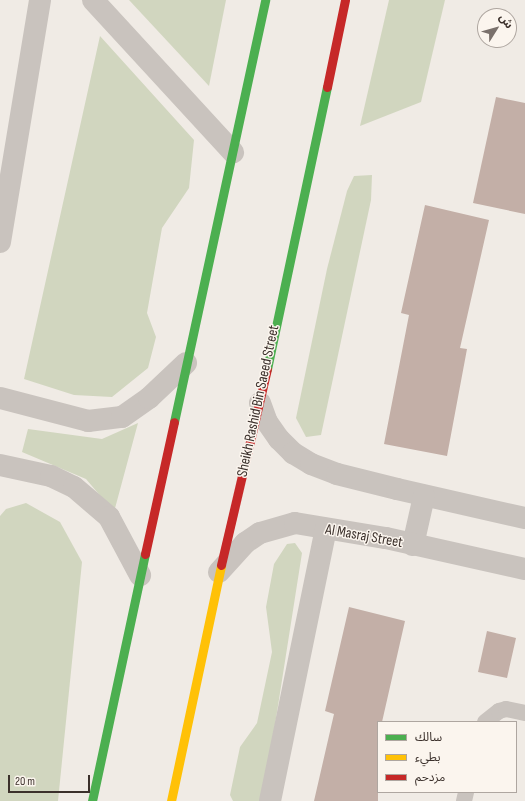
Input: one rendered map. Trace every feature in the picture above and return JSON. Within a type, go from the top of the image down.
[{"type":"main road","points":[[92,801],[233,152],[264,0]]},
{"type":"main road","name":"Sheikh Rashid Bin Saeed Street","points":[[171,801],[219,572],[260,403],[345,0]]},
{"type":"street","points":[[0,242],[40,0]]},
{"type":"street","points":[[93,0],[233,152]]},
{"type":"street","points":[[0,397],[88,420],[122,417],[149,398],[186,363]]},
{"type":"street","points":[[260,403],[267,422],[279,439],[293,453],[311,464],[336,474],[424,496],[525,518]]},
{"type":"street","points":[[0,465],[51,476],[74,487],[110,517],[140,575]]},
{"type":"street","points":[[413,545],[424,496]]},
{"type":"street","name":"Al Masraj Street","points":[[219,572],[245,543],[277,527],[295,523],[413,545],[525,569]]},
{"type":"street","points":[[270,801],[326,529]]},
{"type":"lane","points":[[486,721],[499,711],[506,709],[525,713]]},
{"type":"green space","points":[[129,0],[226,0],[209,86]]},
{"type":"green space","points":[[389,0],[445,0],[421,102],[360,126]]},
{"type":"green space","points":[[100,36],[194,140],[189,188],[162,228],[147,313],[156,337],[148,368],[112,397],[74,395],[24,379]]},
{"type":"green space","points":[[372,175],[371,200],[321,435],[306,437],[296,418],[327,269],[347,191],[354,176]]},
{"type":"green space","points":[[138,423],[114,512],[86,479],[22,452],[28,429],[102,439]]},
{"type":"green space","points":[[26,503],[60,522],[82,562],[58,801],[0,801],[0,516],[6,509]]},
{"type":"green space","points":[[295,543],[302,553],[263,801],[233,801],[230,795],[240,747],[257,723],[272,652],[266,607],[274,564],[287,544]]},
{"type":"building","points":[[496,97],[525,103],[525,214],[473,203]]},
{"type":"building","points":[[425,205],[489,220],[460,348],[467,349],[447,456],[384,444],[409,315],[401,313]]},
{"type":"building","points":[[349,607],[405,621],[382,721],[377,721],[378,801],[314,801],[334,714],[325,711]]},
{"type":"building","points":[[487,631],[516,638],[507,678],[478,672]]},
{"type":"traffic: fast","points":[[174,422],[265,0]]},
{"type":"traffic: fast","points":[[267,369],[327,87]]},
{"type":"traffic: fast","points":[[92,801],[145,554]]},
{"type":"traffic: slow","points":[[171,801],[221,565]]},
{"type":"traffic: jam","points":[[327,87],[345,0]]},
{"type":"traffic: jam","points":[[221,565],[267,369]]},
{"type":"traffic: jam","points":[[145,554],[174,422]]}]
